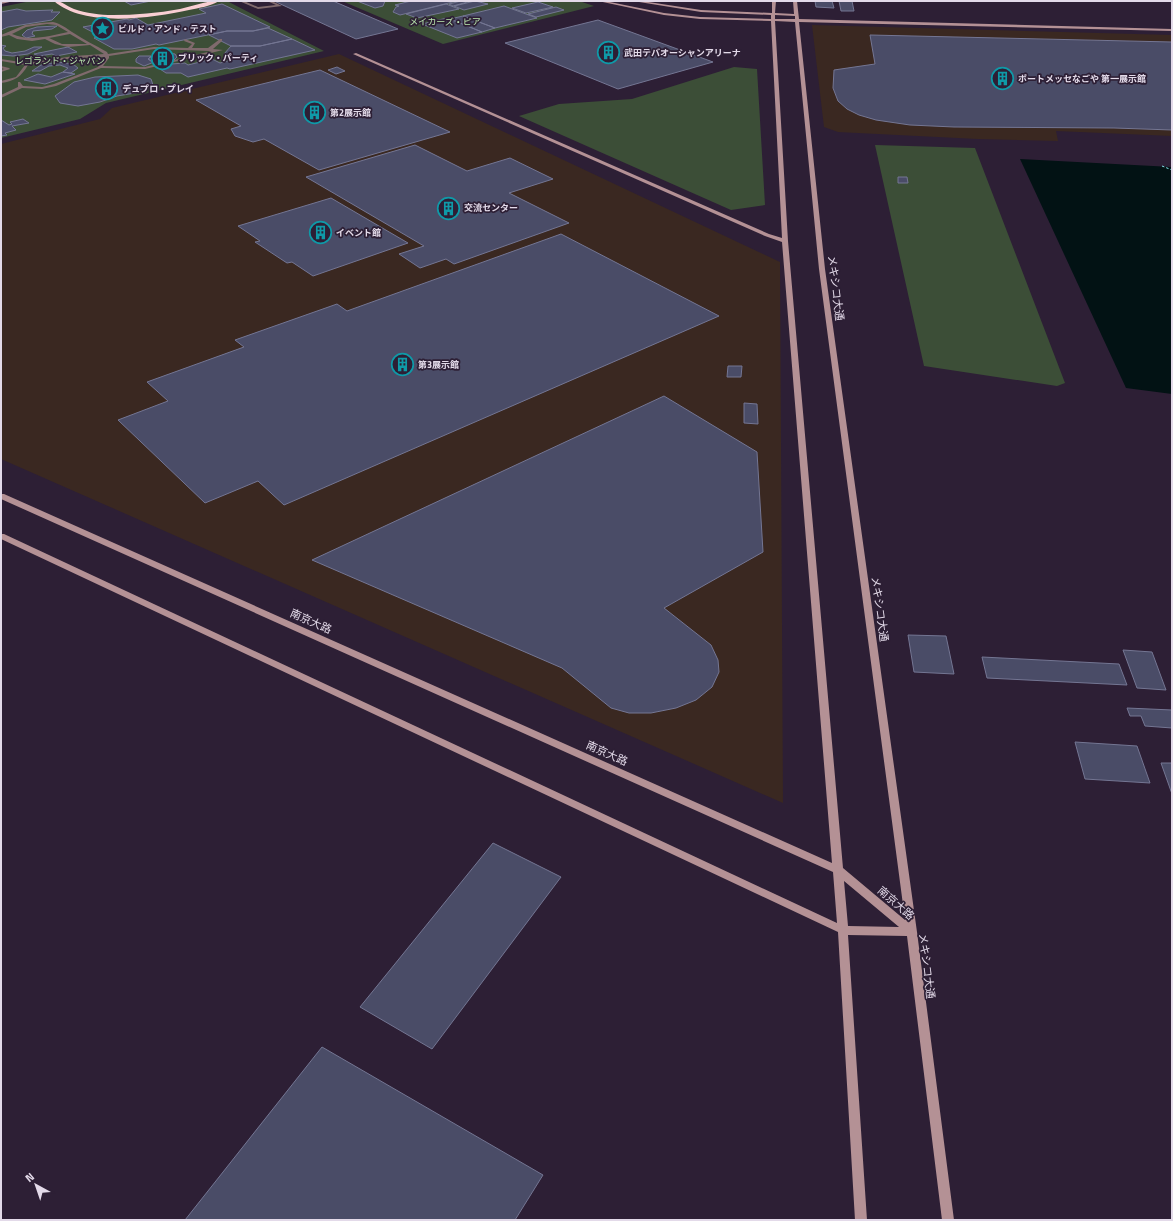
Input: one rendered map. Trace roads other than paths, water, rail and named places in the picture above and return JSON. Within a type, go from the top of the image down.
[{"type":"highway","points":[[56,1],[62,6],[80,12],[121,16],[171,12],[201,6],[216,1]]},
{"type":"highway","points":[[76,4],[105,11],[133,12],[177,7],[201,1]]},
{"type":"street","points":[[1,3],[12,1]]},
{"type":"street","points":[[240,1],[258,8],[280,6],[269,1]]},
{"type":"street","points":[[600,1],[626,8],[700,18],[796,18],[1172,30]]},
{"type":"street","points":[[635,1],[688,10],[774,18]]},
{"type":"street","points":[[774,1],[785,241],[843,930],[861,1220]]},
{"type":"street","name":"メキシコ大通","points":[[795,1],[822,269],[912,932],[948,1220]]},
{"type":"street","points":[[796,18],[804,15]]},
{"type":"street","points":[[844,16],[1172,26]]},
{"type":"street","points":[[1,36],[28,26],[50,24],[59,25],[100,48],[106,56]]},
{"type":"street","points":[[9,34],[23,39],[46,38],[71,33]]},
{"type":"street","points":[[46,38],[52,42],[65,45],[92,44]]},
{"type":"street","points":[[185,40],[194,44],[189,49]]},
{"type":"street","points":[[209,50],[221,40]]},
{"type":"street","points":[[1,60],[28,64],[74,57],[106,56],[154,48],[221,50],[145,68],[100,67]]},
{"type":"street","points":[[355,54],[767,235],[785,241]]},
{"type":"street","points":[[1,96],[12,93],[21,87],[31,88],[48,86],[88,73],[100,67],[107,58],[106,56]]},
{"type":"street","points":[[1,82],[16,80],[28,64]]},
{"type":"street","points":[[1,67],[8,69],[1,71]]},
{"type":"street","points":[[16,80],[21,87]]},
{"type":"street","name":"南京大路","points":[[1,496],[838,868],[912,932]]},
{"type":"street","name":"南京大路","points":[[1,536],[843,930],[912,932]]},
{"type":"place","name":"ビルド・アンド・テスト","points":[[102,29]]},
{"type":"place","name":"武田テバオーシャンアリーナ","points":[[608,53]]},
{"type":"place","name":"ブリック・パーティ","points":[[163,58]]},
{"type":"place","name":"ポートメッセなごや 第一展示館","points":[[1003,79]]},
{"type":"place","name":"デュプロ・プレイ","points":[[106,89]]},
{"type":"place","name":"第2展示館","points":[[315,113]]},
{"type":"place","name":"交流センター","points":[[449,208]]},
{"type":"place","name":"イベント館","points":[[320,233]]},
{"type":"place","name":"第3展示館","points":[[402,365]]},
{"type":"park label","name":"メイカーズ・ピア","points":[[445,22]]},
{"type":"park label","name":"レゴランド・ジャパン","points":[[60,61]]}]
